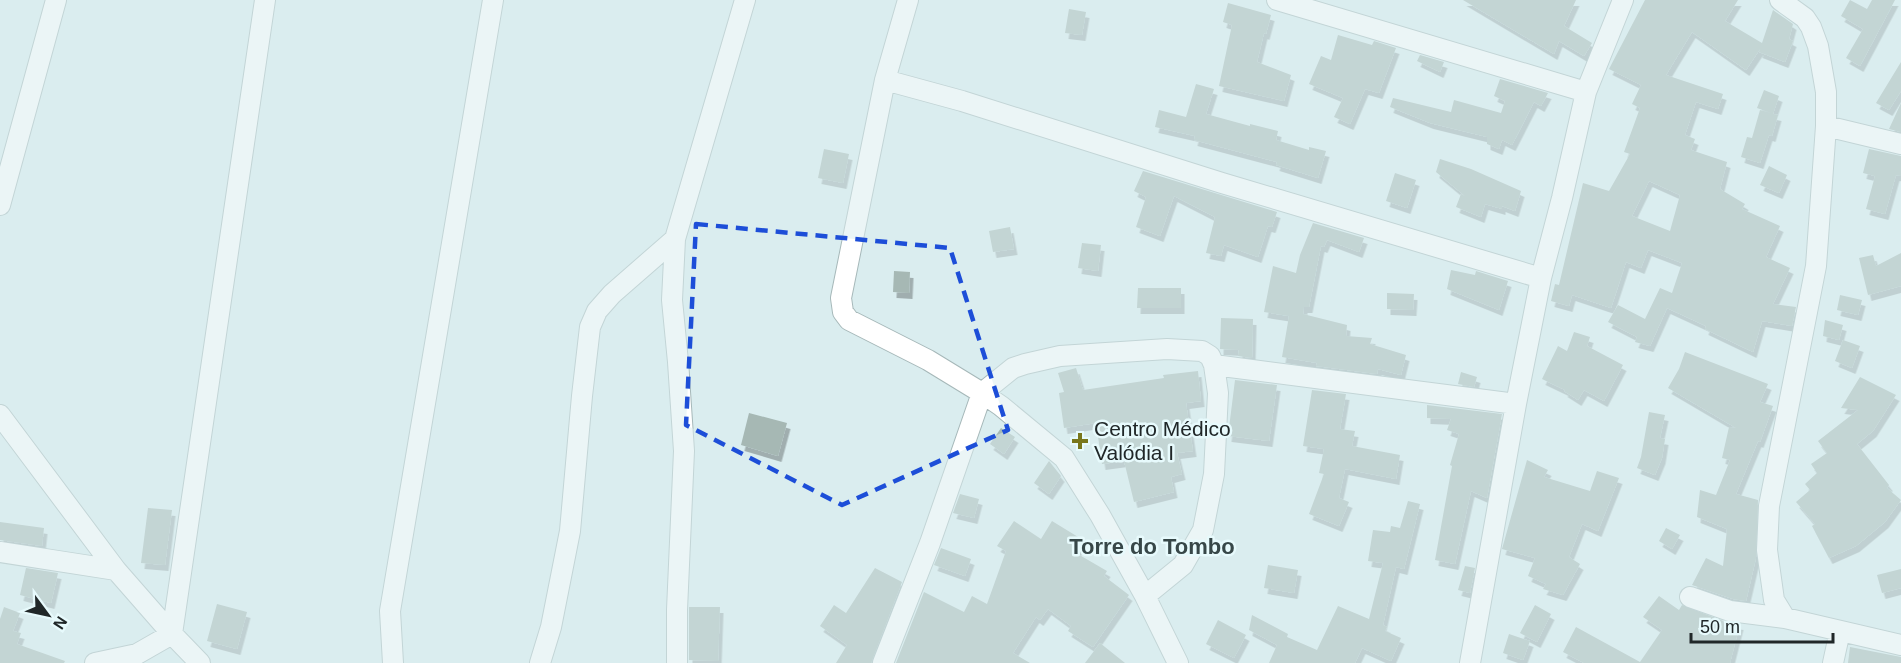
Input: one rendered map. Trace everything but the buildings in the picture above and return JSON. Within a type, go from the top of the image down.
[{"type":"street","points":[[0,205],[56,0]]},
{"type":"street","points":[[172,634],[266,0]]},
{"type":"street","points":[[393,663],[390,611],[493,0]]},
{"type":"street","points":[[677,663],[684,451],[672,300],[675,239],[745,0]]},
{"type":"street","points":[[908,0],[885,80],[841,298],[843,312],[849,320],[928,360],[982,393],[1064,458],[1100,515],[1145,596],[1178,663]]},
{"type":"street","points":[[1278,0],[1586,92]]},
{"type":"street","points":[[1470,663],[1541,278],[1586,92],[1623,0]]},
{"type":"street","points":[[1780,0],[1805,18],[1818,46],[1826,92],[1827,126],[1816,266],[1769,506],[1768,560],[1774,600],[1785,618]]},
{"type":"street","points":[[885,80],[983,107],[1222,183],[1541,278]]},
{"type":"street","points":[[1827,126],[1901,144]]},
{"type":"street","points":[[540,663],[551,627],[570,531],[590,327],[597,311],[612,294],[675,239]]},
{"type":"street","points":[[883,663],[930,543],[982,393],[1013,368],[1060,356],[1167,349],[1202,351],[1210,356],[1218,393],[1214,474],[1203,530],[1183,565],[1145,596]]},
{"type":"street","points":[[1214,366],[1516,404]]},
{"type":"street","points":[[0,416],[116,570],[200,663]]},
{"type":"street","points":[[0,552],[116,570]]},
{"type":"street","points":[[1690,597],[1730,611],[1785,618],[1901,645]]},
{"type":"street","points":[[1833,663],[1840,631]]},
{"type":"street","points":[[95,663],[137,654],[172,634]]},
{"type":"highlighted area","points":[[696,224],[950,248],[1008,430],[842,505],[686,425]]},
{"type":"place","name":"Centro Médico Valódia I","points":[[1080,441]]},
{"type":"district","name":"Torre do Tombo","points":[[1152,546]]}]
